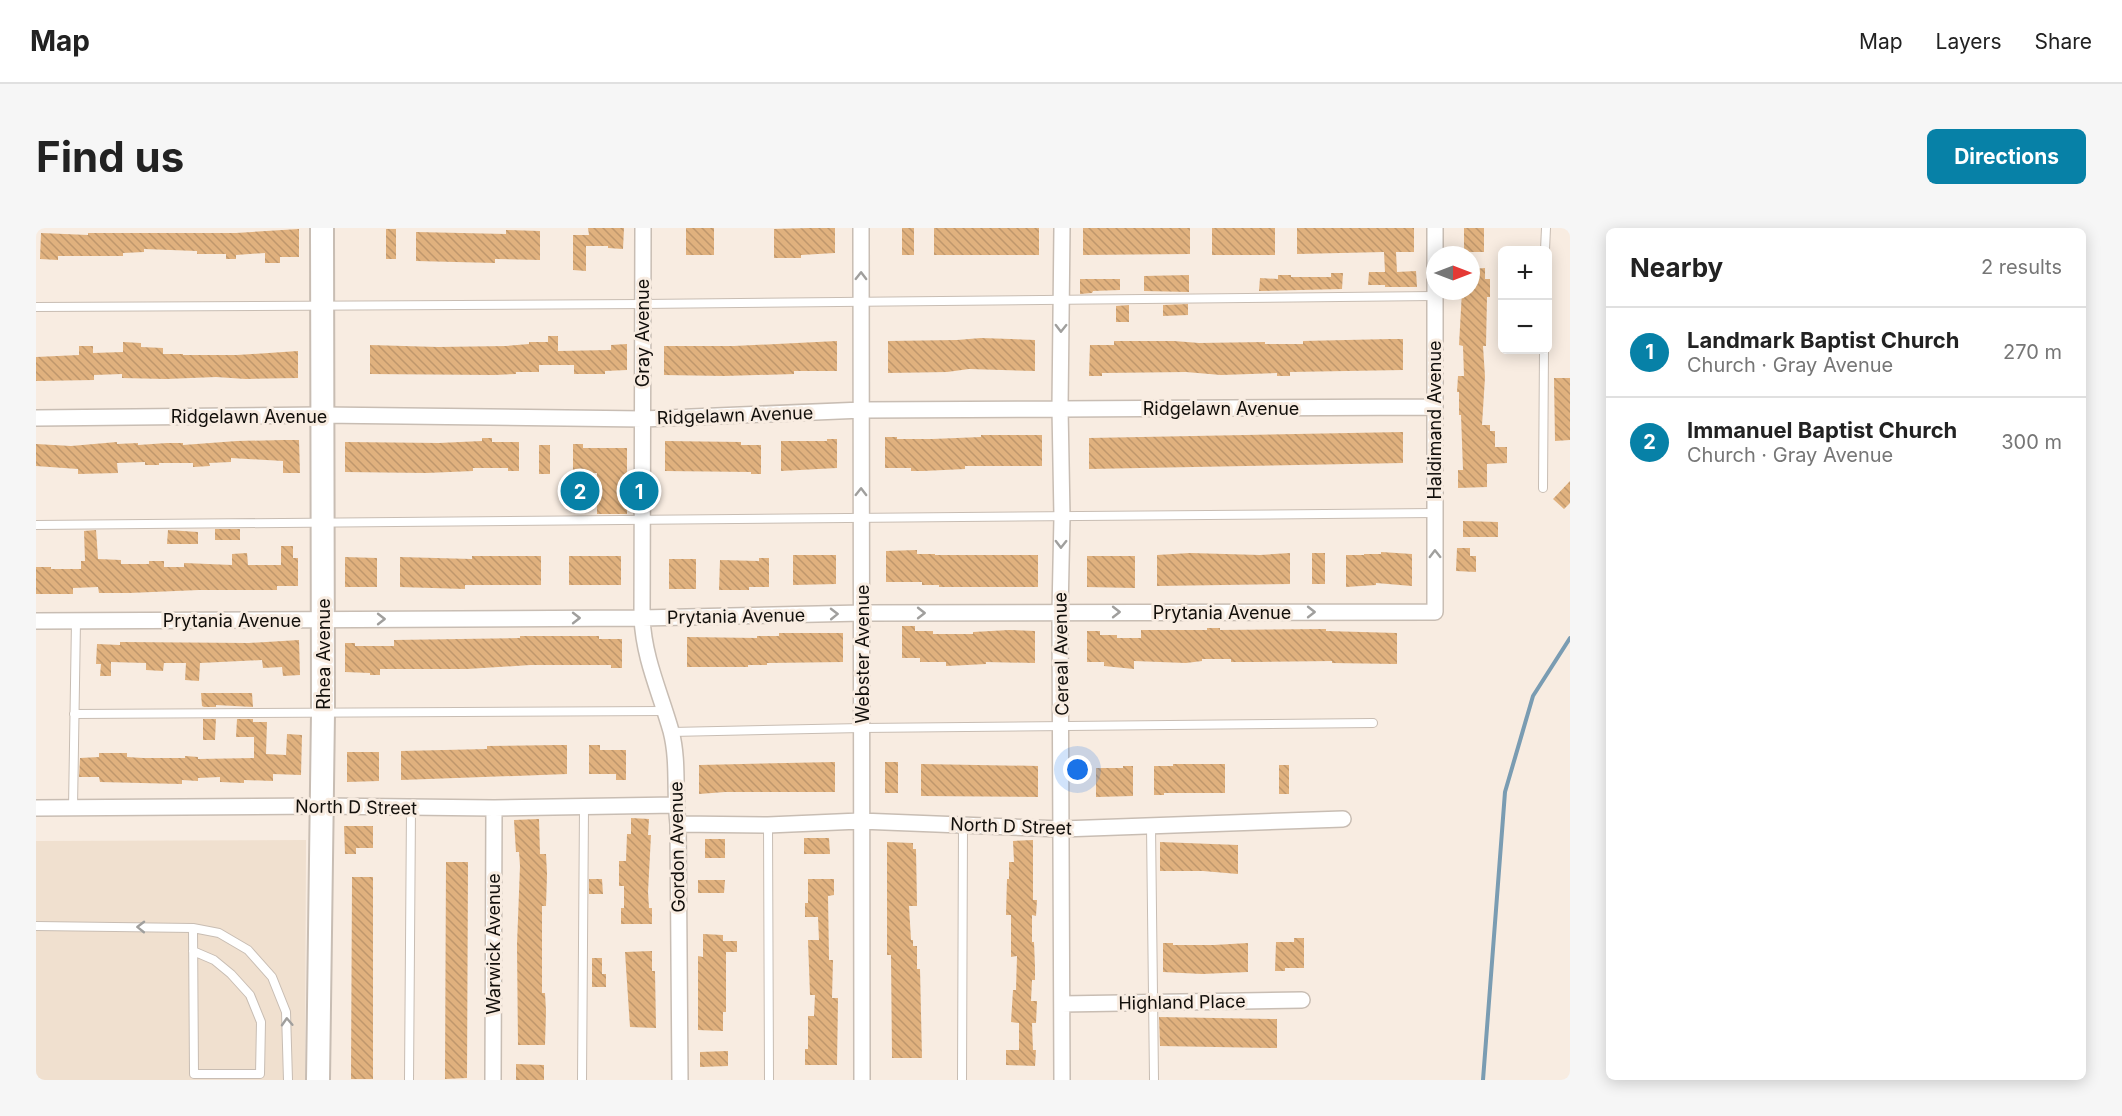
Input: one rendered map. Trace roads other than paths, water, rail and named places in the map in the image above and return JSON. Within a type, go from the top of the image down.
[{"type":"street","name":"Rhea Avenue","points":[[318,1080],[323,713],[322,228]]},
{"type":"street","name":"Gray Avenue","points":[[642,618],[643,228]]},
{"type":"street","name":"Webster Avenue","points":[[861,228],[862,1080]]},
{"type":"street","name":"Cereal Avenue","points":[[1062,228],[1060,408],[1062,1080]]},
{"type":"street","name":"Haldimand Avenue","points":[[1435,228],[1435,246]]},
{"type":"street","name":"Haldimand Avenue","points":[[1434,300],[1436,612]]},
{"type":"street","name":"Ridgelawn Avenue","points":[[36,418],[321,415],[642,418],[862,410],[1434,407]]},
{"type":"street","name":"Prytania Avenue","points":[[36,621],[642,618],[862,613],[1436,612]]},
{"type":"street","name":"Gordon Avenue","points":[[642,618],[643,642],[671,732],[676,758],[680,1080]]},
{"type":"street","name":"North D Street","points":[[36,808],[322,806],[584,808],[676,805]]},
{"type":"street","name":"Warwick Avenue","points":[[493,1080],[494,808]]},
{"type":"street","name":"North D Street","points":[[678,824],[768,825],[860,821],[1062,829],[1343,819]]},
{"type":"street","name":"Highland Place","points":[[1062,1004],[1302,1000]]},
{"type":"lane","points":[[1545,246],[1546,228]]},
{"type":"lane","points":[[36,307],[1426,296]]},
{"type":"lane","points":[[1543,488],[1545,354]]},
{"type":"lane","points":[[36,525],[1434,513]]},
{"type":"lane","points":[[73,808],[76,621]]},
{"type":"lane","points":[[74,714],[664,711]]},
{"type":"lane","points":[[671,732],[1373,723]]},
{"type":"lane","points":[[409,1080],[411,808]]},
{"type":"lane","points":[[582,1080],[584,808]]},
{"type":"lane","points":[[768,825],[769,1080]]},
{"type":"lane","points":[[962,1080],[963,825]]},
{"type":"lane","points":[[1151,826],[1154,1079]]},
{"type":"lane","points":[[36,926],[193,928],[219,933],[248,950],[272,977],[286,1012],[288,1080]]},
{"type":"lane","points":[[193,928],[193,951],[194,1074],[260,1074],[261,1022],[250,995],[231,974],[214,960],[193,951]]},
{"type":"waterway","points":[[1483,1080],[1505,792],[1533,696],[1570,638]]},
{"type":"place","name":"Immanuel Baptist Church","points":[[580,491]]},
{"type":"place","name":"Landmark Baptist Church","points":[[639,491]]}]
